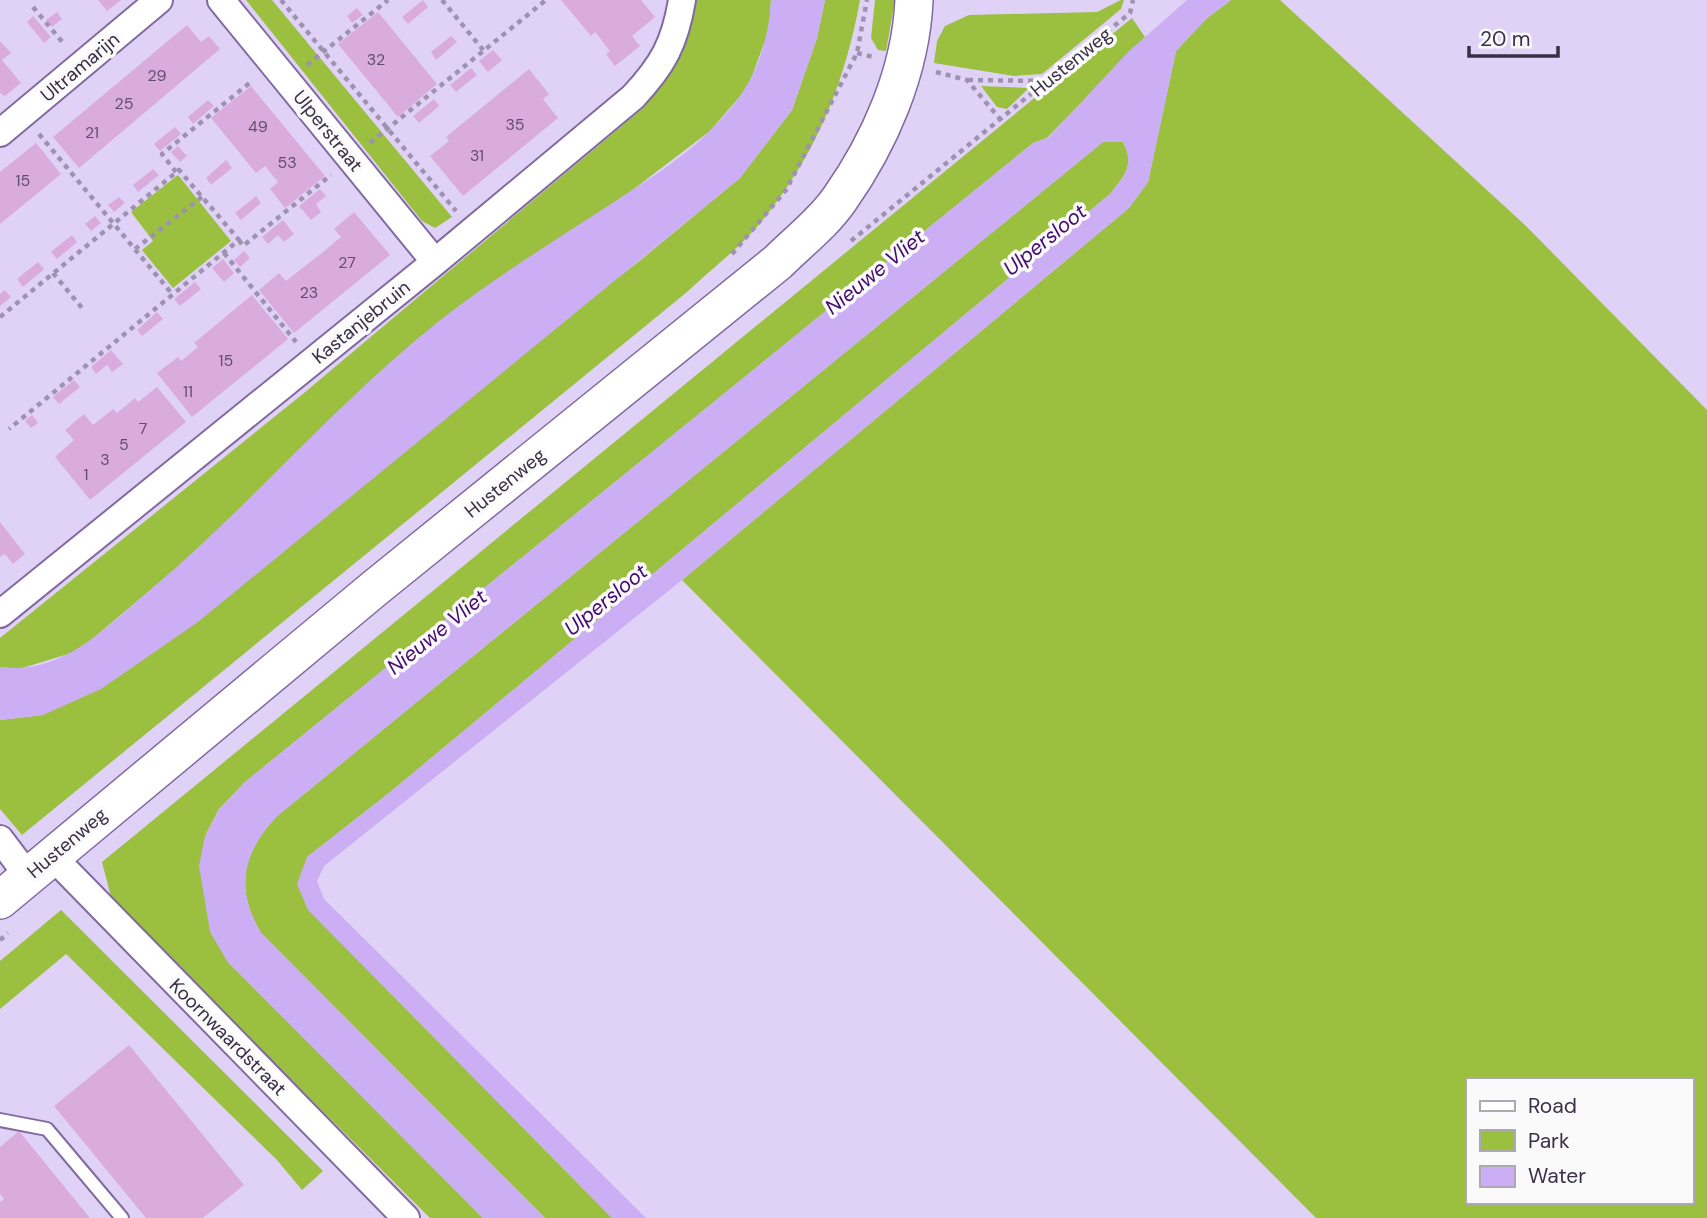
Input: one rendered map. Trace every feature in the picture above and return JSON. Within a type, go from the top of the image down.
[{"type":"main road","name":"Hustenweg","points":[[0,900],[375,588],[778,262],[838,201],[873,140],[897,92],[905,65],[914,0]]},
{"type":"street","name":"Ultramarijn","points":[[0,132],[159,0]]},
{"type":"street","name":"Ulperstraat","points":[[220,0],[435,262]]},
{"type":"street","name":"Kastanjebruin","points":[[0,614],[435,262],[634,97],[658,70],[677,34],[682,0]]},
{"type":"street","name":"Koornwaardstraat","points":[[0,839],[40,866],[406,1218]]},
{"type":"lane","points":[[0,1121],[47,1129],[122,1218]]},
{"type":"path","points":[[281,0],[472,231]]},
{"type":"path","points":[[176,172],[162,154],[280,73],[324,52],[388,0]]},
{"type":"path","points":[[442,0],[484,51]]},
{"type":"path","points":[[0,317],[179,170],[243,246],[546,0]]},
{"type":"path","points":[[857,52],[867,0]]},
{"type":"path","name":"Hustenweg","points":[[1000,119],[1130,13],[1133,0]]},
{"type":"path","points":[[33,7],[81,65]]},
{"type":"path","points":[[967,80],[1047,82]]},
{"type":"path","points":[[22,115],[173,295]]},
{"type":"path","points":[[135,249],[201,197]]},
{"type":"path","points":[[9,429],[239,240]]},
{"type":"path","points":[[223,253],[312,362]]},
{"type":"path","points":[[53,273],[82,308]]},
{"type":"green space","points":[[246,0],[272,0],[452,217],[435,228],[422,221]]},
{"type":"green space","points":[[695,0],[771,0],[769,30],[748,87],[710,131],[324,425],[200,548],[78,651],[19,669],[0,667],[0,638],[304,393],[642,109],[670,71],[686,32]]},
{"type":"green space","points":[[825,0],[860,0],[846,61],[812,145],[797,172],[753,232],[687,292],[22,835],[0,809],[0,720],[43,715],[637,263],[740,178],[792,110],[817,38]]},
{"type":"green space","points":[[875,0],[895,0],[886,51],[878,50],[871,38]]},
{"type":"green space","points":[[1124,0],[1121,9],[1042,74],[1014,76],[934,63],[937,41],[945,26],[969,15],[1097,12]]},
{"type":"green space","points":[[1231,0],[1280,0],[1526,226],[1707,410],[1707,1218],[1316,1218],[682,580],[1129,208],[1148,182],[1176,51],[1206,19]]},
{"type":"green space","points":[[1132,18],[1145,37],[1047,138],[1033,143],[245,782],[219,809],[205,836],[227,961],[483,1218],[430,1218],[121,910],[111,897],[102,862]]},
{"type":"green space","points":[[981,86],[1029,88],[1007,109],[997,107]]},
{"type":"green space","points":[[1103,142],[1123,142],[1127,150],[1128,164],[1124,175],[1110,194],[389,793],[307,857],[309,910],[612,1218],[545,1218],[261,933],[253,917],[245,887],[249,858],[276,817]]},
{"type":"green space","points":[[178,175],[231,241],[173,288],[142,250],[153,241],[131,212]]},
{"type":"green space","points":[[61,910],[323,1171],[302,1190],[277,1160],[66,954],[0,1009],[0,961]]},
{"type":"water","points":[[771,0],[825,0],[817,38],[792,110],[740,178],[198,622],[101,689],[43,715],[0,720],[0,667],[22,668],[43,664],[82,646],[186,558],[364,386],[439,321],[518,264],[658,173],[699,142],[725,116],[754,71],[761,55]]},
{"type":"water","name":"Nieuwe Vliet","points":[[1187,0],[1231,0],[1206,19],[1176,51],[1148,182],[1129,208],[682,580],[324,866],[317,881],[324,899],[646,1218],[612,1218],[308,910],[297,884],[307,857],[389,793],[1110,194],[1127,170],[1127,150],[1123,142],[1103,142],[276,817],[256,845],[249,858],[245,887],[253,917],[261,933],[545,1218],[483,1218],[227,961],[210,932],[199,866],[205,836],[219,809],[245,782],[1033,143],[1048,138],[1128,52]]},
{"type":"building","points":[[98,0],[121,0],[107,11]]},
{"type":"building","points":[[423,0],[428,7],[408,24],[402,17]]},
{"type":"building","points":[[561,0],[641,0],[655,17],[632,36],[640,46],[615,66],[606,54],[610,51],[595,32],[591,36]]},
{"type":"building","points":[[357,8],[363,15],[352,23],[347,16]]},
{"type":"building","points":[[57,12],[62,19],[52,27],[46,20]]},
{"type":"building","points":[[378,12],[437,84],[398,117],[338,44]]},
{"type":"building","points":[[33,16],[51,37],[44,43],[27,22]]},
{"type":"building","points":[[187,25],[201,42],[209,36],[220,49],[79,168],[53,137]]},
{"type":"building","points":[[451,36],[457,42],[436,60],[431,52]]},
{"type":"building","points":[[0,41],[11,53],[2,60],[21,83],[5,96],[0,93]]},
{"type":"building","points":[[493,50],[502,60],[488,72],[479,61]]},
{"type":"building","points":[[471,68],[477,75],[456,92],[450,85]]},
{"type":"building","points":[[529,69],[549,94],[543,99],[558,118],[463,196],[430,156],[449,141],[446,137]]},
{"type":"building","points":[[251,86],[325,176],[285,208],[270,189],[278,182],[265,166],[256,173],[211,118]]},
{"type":"building","points":[[434,99],[439,106],[419,123],[413,116]]},
{"type":"building","points":[[208,100],[214,106],[193,124],[188,117]]},
{"type":"building","points":[[175,127],[181,134],[160,151],[154,144]]},
{"type":"building","points":[[36,143],[61,174],[0,224],[0,172]]},
{"type":"building","points":[[178,146],[187,156],[180,162],[171,152]]},
{"type":"building","points":[[226,160],[232,168],[211,185],[206,178]]},
{"type":"building","points":[[153,169],[159,175],[138,192],[133,185]]},
{"type":"building","points":[[320,189],[326,196],[316,204],[321,212],[311,220],[299,206]]},
{"type":"building","points":[[256,196],[261,203],[241,220],[235,213]]},
{"type":"building","points":[[119,197],[125,203],[114,212],[108,205]]},
{"type":"building","points":[[354,212],[390,255],[294,333],[259,290],[279,273],[286,281],[323,252],[341,237],[334,229]]},
{"type":"building","points":[[95,216],[101,223],[91,231],[85,224]]},
{"type":"building","points":[[283,220],[294,234],[284,242],[278,235],[268,244],[262,237]]},
{"type":"building","points":[[72,235],[77,242],[57,259],[51,252]]},
{"type":"building","points":[[244,251],[250,258],[240,267],[234,260]]},
{"type":"building","points":[[223,259],[234,273],[224,282],[212,268]]},
{"type":"building","points":[[38,262],[44,269],[23,287],[17,279]]},
{"type":"building","points":[[195,282],[201,289],[180,306],[174,299]]},
{"type":"building","points":[[5,290],[11,297],[0,306],[0,294]]},
{"type":"building","points":[[252,295],[288,339],[192,417],[157,373],[178,357],[181,361],[198,347],[194,343]]},
{"type":"building","points":[[157,312],[163,319],[142,336],[137,330]]},
{"type":"building","points":[[111,350],[123,364],[112,372],[107,365],[96,374],[91,367]]},
{"type":"building","points":[[74,380],[80,387],[59,404],[53,397]]},
{"type":"building","points":[[157,387],[186,422],[90,500],[55,457],[74,440],[65,430],[84,414],[93,425],[113,409],[117,413],[135,398],[138,402]]},
{"type":"building","points":[[32,415],[38,423],[31,428],[25,421]]},
{"type":"building","points":[[0,522],[25,554],[13,564],[5,554],[0,557]]},
{"type":"building","points":[[129,1045],[244,1185],[203,1218],[146,1218],[54,1106]]},
{"type":"building","points":[[19,1131],[90,1218],[0,1218],[0,1202],[4,1199],[0,1194],[0,1147]]},
{"type":"water label","name":"Ulpersloot","points":[[1045,240]]},
{"type":"water label","name":"Ulpersloot","points":[[606,600]]}]
